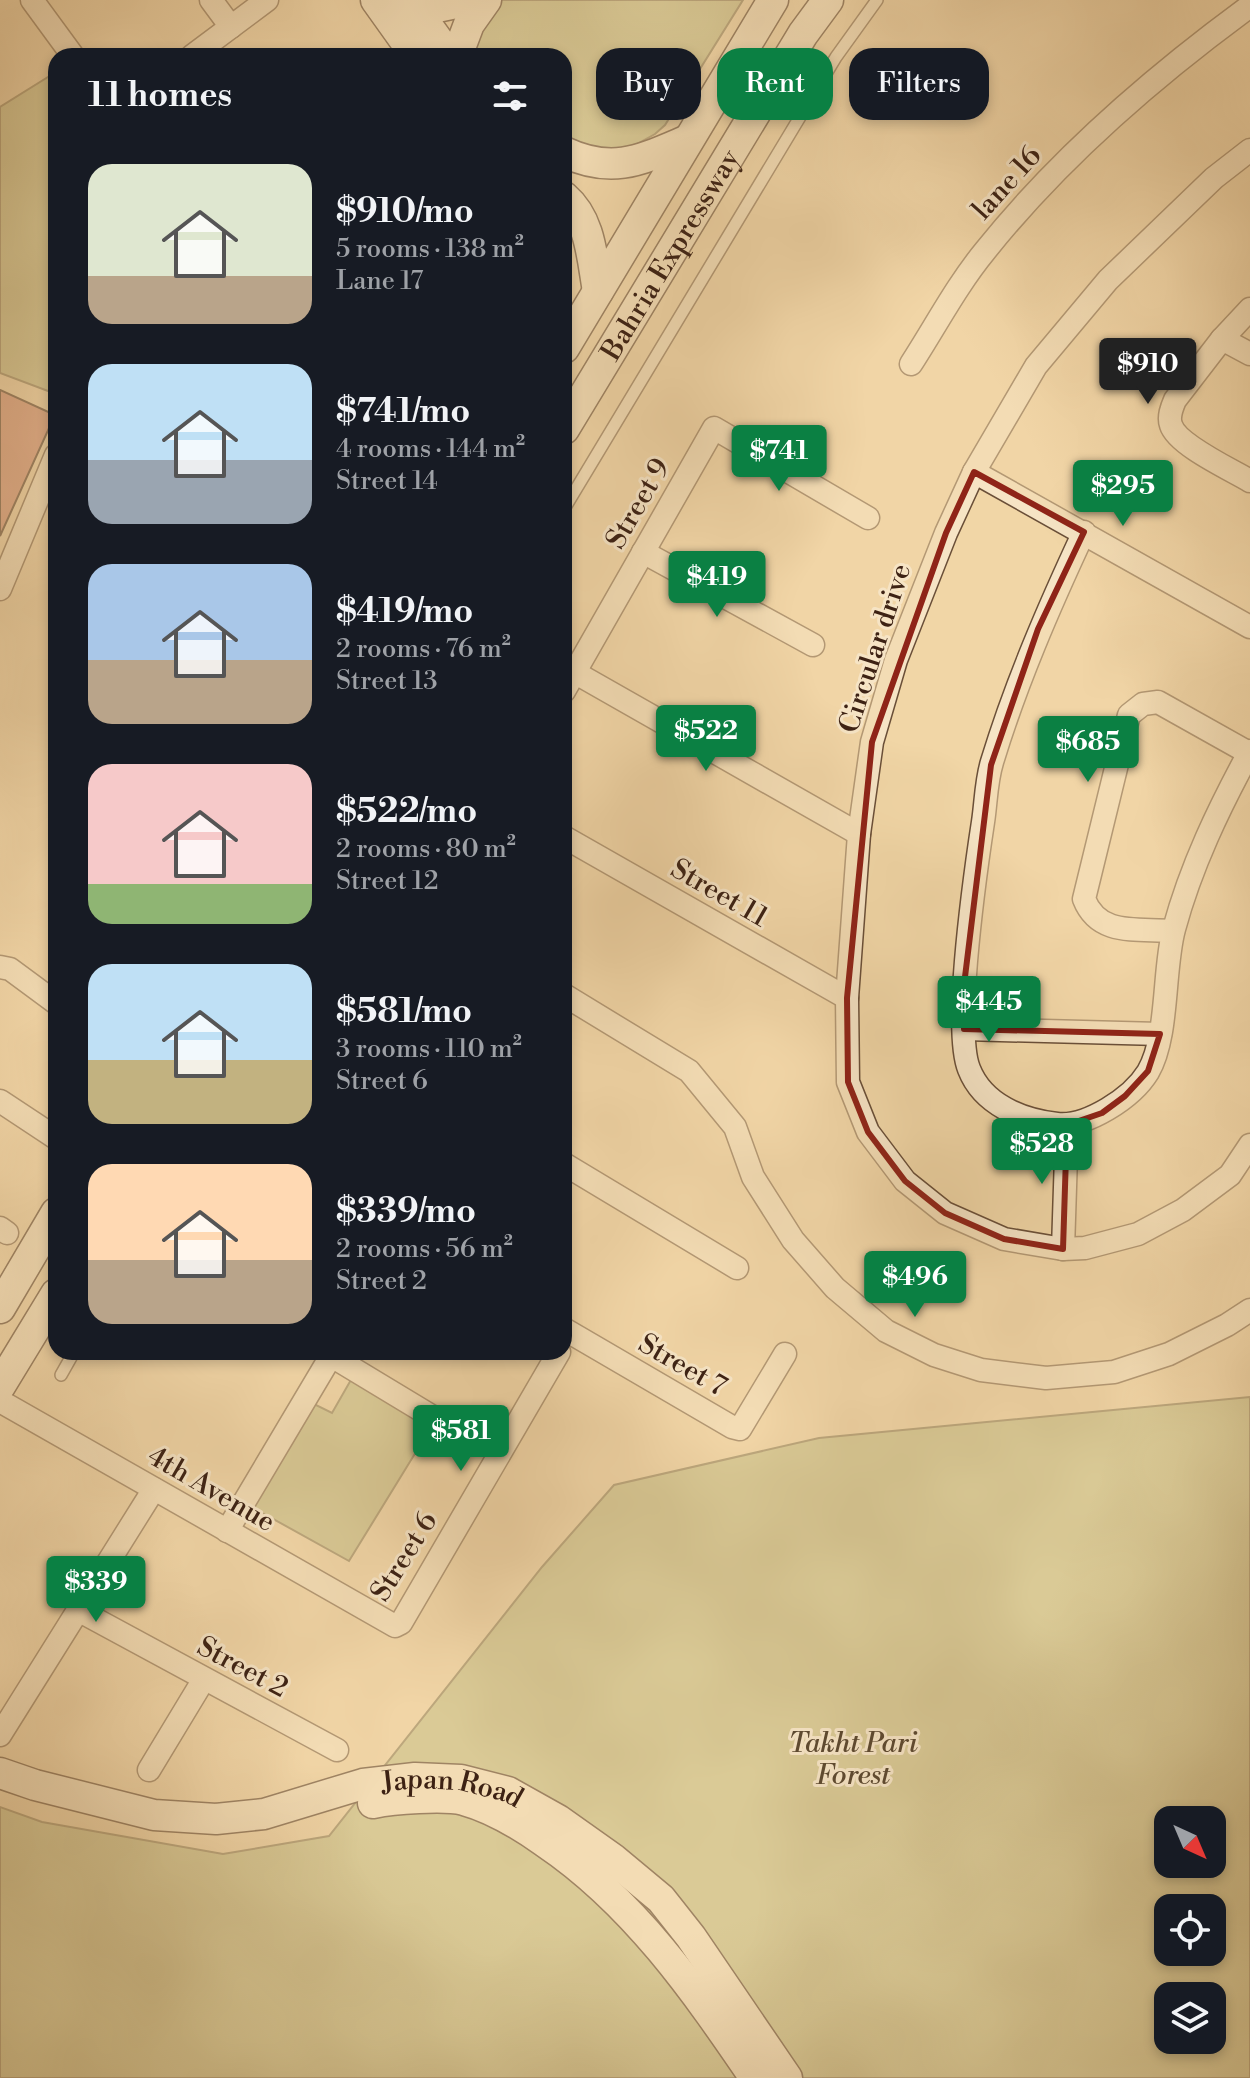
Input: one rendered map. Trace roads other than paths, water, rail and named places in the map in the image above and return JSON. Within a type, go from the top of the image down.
[{"type":"main road","points":[[376,0],[410,48]]},
{"type":"main road","points":[[443,48],[414,6],[470,0]]},
{"type":"main road","points":[[460,48],[469,24],[486,0]]},
{"type":"main road","name":"Bahria Expressway","points":[[572,335],[773,0]]},
{"type":"main road","name":"Bahria Expressway","points":[[572,416],[803,34],[828,0]]},
{"type":"main road","points":[[572,155],[595,164],[613,166],[632,162],[688,140]]},
{"type":"main road","points":[[572,206],[587,232],[598,291]]},
{"type":"main road","points":[[0,1308],[48,1227]]},
{"type":"main road","points":[[0,1386],[48,1313]]},
{"type":"main road","name":"Japan Road","points":[[0,1773],[154,1815],[216,1819],[264,1814],[363,1784],[415,1778],[461,1780],[508,1792],[558,1820],[613,1859],[661,1899],[691,1937],[787,2078]]},
{"type":"main road","name":"Japan Road","points":[[0,1790],[100,1820],[198,1836],[252,1833],[334,1810],[390,1799],[462,1799],[516,1822],[581,1865],[616,1898],[659,1946],[755,2078]]},
{"type":"street","points":[[32,0],[67,48]]},
{"type":"street","points":[[211,0],[231,27]]},
{"type":"street","points":[[203,48],[267,0]]},
{"type":"street","name":"lane 16","points":[[911,364],[984,252],[1065,161],[1153,81],[1250,6]]},
{"type":"street","name":"Circular drive","points":[[1250,150],[1214,178],[1108,280],[1036,366],[974,472],[946,533],[896,660],[872,742],[859,834],[847,998],[848,1082],[868,1132],[905,1181],[945,1213],[1004,1239],[1063,1249],[1085,1248],[1138,1234],[1183,1210],[1230,1175],[1250,1145]]},
{"type":"street","points":[[1250,309],[1222,339],[1175,400],[1171,410],[1171,426],[1183,442],[1250,481]]},
{"type":"street","points":[[1222,339],[1250,354]]},
{"type":"street","name":"Street 9","points":[[572,677],[714,428],[868,518]]},
{"type":"street","points":[[974,472],[1247,618]]},
{"type":"street","points":[[3,575],[48,473]]},
{"type":"street","points":[[1084,532],[1038,629],[991,765],[970,910],[964,985],[968,1069],[985,1094],[1004,1109],[1021,1116],[1039,1122],[1067,1125],[1102,1113],[1125,1096],[1148,1071],[1160,1034],[1173,931],[1205,839],[1250,752],[1158,702],[1143,704],[1129,715],[1084,899],[1090,913],[1105,926],[1173,931]]},
{"type":"street","points":[[643,552],[813,645]]},
{"type":"street","points":[[572,684],[859,834]]},
{"type":"street","name":"Street 11","points":[[572,842],[847,998]]},
{"type":"street","points":[[0,966],[10,969],[48,997]]},
{"type":"street","points":[[572,1000],[689,1071],[735,1127],[753,1177],[793,1240],[835,1288],[886,1331],[934,1355],[981,1370],[1046,1378],[1114,1372],[1169,1354],[1250,1310]]},
{"type":"street","points":[[964,1029],[1160,1034]]},
{"type":"street","points":[[0,1101],[48,1133]]},
{"type":"street","points":[[1063,1249],[1067,1125]]},
{"type":"street","points":[[572,1169],[737,1268]]},
{"type":"street","name":"Street 7","points":[[572,1344],[740,1429],[785,1354]]},
{"type":"street","points":[[227,1531],[325,1360]]},
{"type":"street","points":[[338,1360],[431,1416]]},
{"type":"street","name":"Street 6","points":[[395,1626],[401,1623],[552,1360]]},
{"type":"street","name":"4th Avenue","points":[[0,1401],[395,1626]]},
{"type":"street","points":[[0,1735],[154,1489]]},
{"type":"street","name":"Street 2","points":[[78,1610],[337,1750]]},
{"type":"street","points":[[149,1770],[204,1679]]},
{"type":"lane","points":[[572,496],[836,57],[877,0]]},
{"type":"lane","points":[[61,1375],[69,1360]]},
{"type":"park label","name":"Takht Pari Forest","points":[[853,1758]]}]
